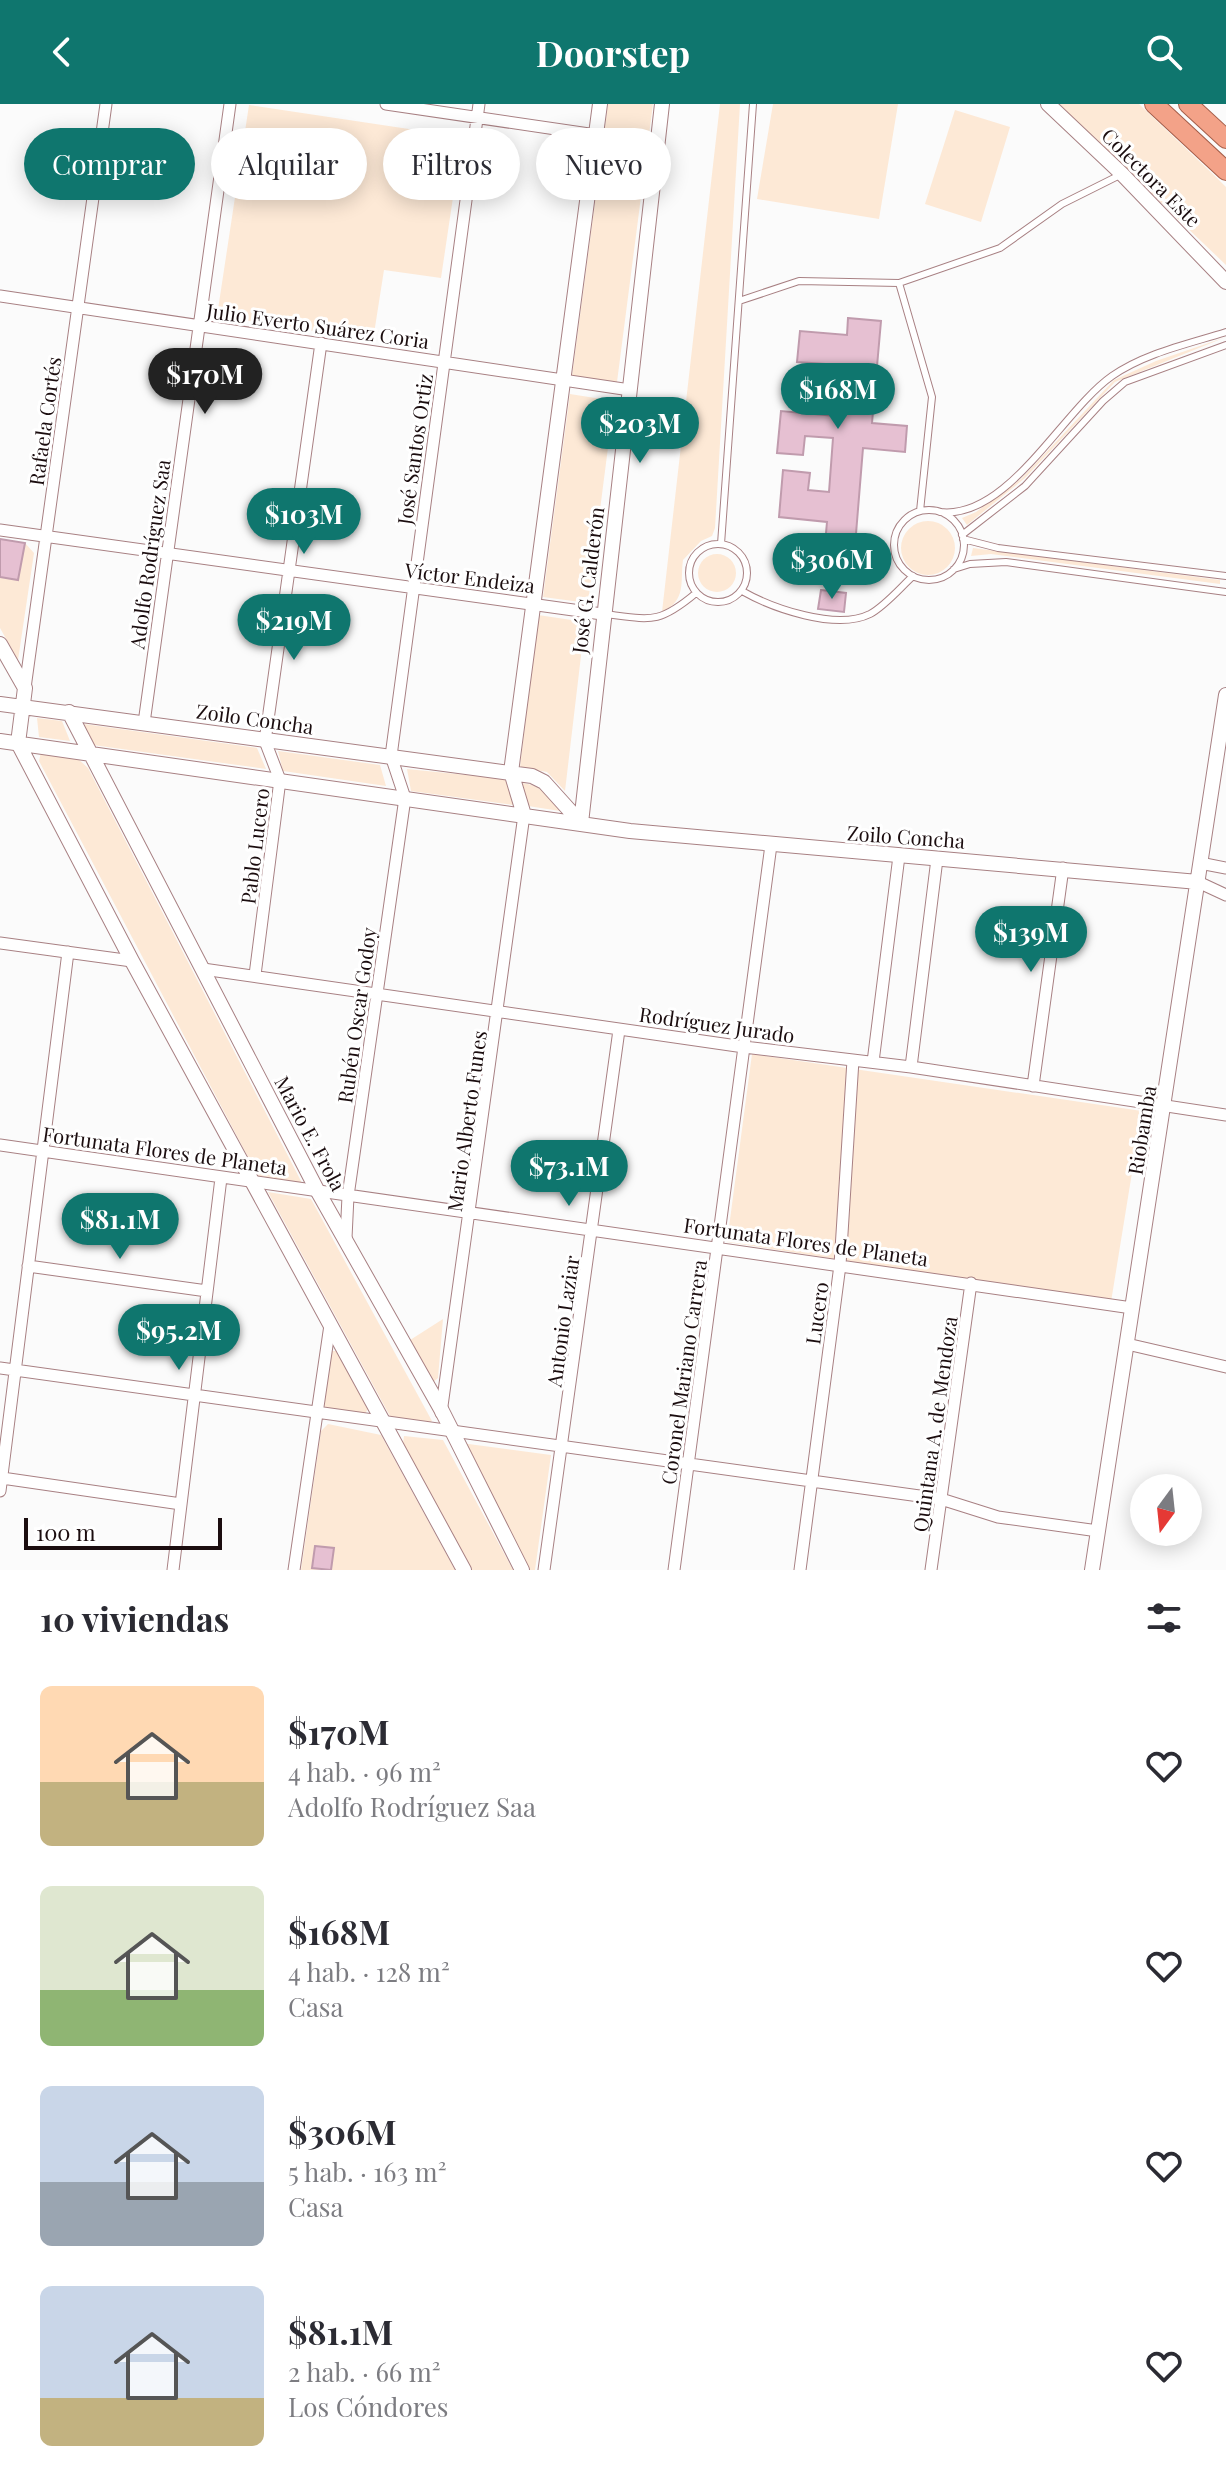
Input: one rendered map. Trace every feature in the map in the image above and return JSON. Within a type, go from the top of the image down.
[{"type":"highway","points":[[1154,104],[1226,171]]},
{"type":"highway","points":[[1188,104],[1226,139]]},
{"type":"street","name":"Rafaela Cortés","points":[[18,743],[106,104]]},
{"type":"street","name":"Adolfo Rodríguez Saa","points":[[144,723],[230,104]]},
{"type":"street","points":[[386,104],[547,128]]},
{"type":"street","name":"José Santos Ortiz","points":[[405,798],[391,756],[479,104]]},
{"type":"street","points":[[597,128],[600,104]]},
{"type":"street","name":"José G. Calderón","points":[[581,823],[602,614],[662,104]]},
{"type":"street","name":"Colectora Este","points":[[1048,104],[1122,174],[1226,282]]},
{"type":"street","points":[[524,815],[511,772],[587,200]]},
{"type":"street","name":"Julio Everto Suárez Coria","points":[[0,296],[630,390]]},
{"type":"street","name":"Pablo Lucero","points":[[255,975],[280,780],[265,741],[321,343]]},
{"type":"street","name":"Víctor Endeiza","points":[[0,530],[602,614]]},
{"type":"street","points":[[0,644],[25,688]]},
{"type":"street","name":"Riobamba","points":[[1092,1570],[1226,695]]},
{"type":"street","name":"Zoilo Concha","points":[[0,704],[511,772],[544,782],[581,823]]},
{"type":"street","name":"Mario E. Frola","points":[[69,712],[317,1190],[442,1411],[443,1432],[522,1570]]},
{"type":"street","name":"Zoilo Concha","points":[[0,741],[581,823],[771,845],[1198,882],[1226,895]]},
{"type":"street","points":[[18,743],[132,961],[464,1570]]},
{"type":"street","name":"Rubén Oscar Godoy","points":[[346,1238],[348,1196],[405,798]]},
{"type":"street","name":"Mario Alberto Funes","points":[[442,1411],[524,815]]},
{"type":"street","name":"Coronel Mariano Carrera","points":[[674,1570],[771,845]]},
{"type":"street","points":[[873,1062],[899,856]]},
{"type":"street","points":[[911,1067],[937,859]]},
{"type":"street","points":[[1200,863],[1226,868]]},
{"type":"street","points":[[1033,1086],[1063,868]]},
{"type":"street","points":[[0,943],[132,961]]},
{"type":"street","points":[[0,1491],[68,952]]},
{"type":"street","name":"Rodríguez Jurado","points":[[203,969],[619,1030],[911,1067],[1226,1115]]},
{"type":"street","name":"Antonio Laziar","points":[[544,1570],[619,1030]]},
{"type":"street","name":"Lucero","points":[[800,1570],[840,1265],[853,1060]]},
{"type":"street","name":"Fortunata Flores de Planeta","points":[[0,1145],[1132,1308]]},
{"type":"street","points":[[173,1570],[221,1178]]},
{"type":"street","points":[[28,1266],[207,1291]]},
{"type":"street","name":"Quintana A. de Mendoza","points":[[931,1570],[971,1283]]},
{"type":"street","points":[[294,1570],[330,1325]]},
{"type":"street","points":[[1127,1344],[1226,1367]]},
{"type":"street","points":[[0,1368],[941,1499],[998,1517],[1098,1531]]},
{"type":"street","points":[[2,1478],[181,1504]]},
{"type":"lane","points":[[721,544],[753,104]]},
{"type":"lane","points":[[739,301],[799,281],[899,283],[1000,248],[1062,204],[1122,174]]},
{"type":"lane","points":[[899,283],[932,397],[920,511]]},
{"type":"lane","points":[[1226,332],[1133,362],[1089,397],[1014,478],[968,510],[956,514],[920,511],[902,522],[894,541],[898,562],[913,576],[939,579],[954,569],[970,564],[1006,562],[1226,592]]},
{"type":"lane","points":[[963,537],[1025,486],[1103,401],[1125,382],[1226,345]]},
{"type":"lane","points":[[940,512],[954,521],[963,537],[962,555],[954,569]]},
{"type":"lane","points":[[963,537],[998,548],[1226,576]]},
{"type":"lane","points":[[721,544],[743,557],[748,574],[742,591],[720,603],[696,593],[689,577],[692,560],[704,548],[721,544]]},
{"type":"lane","points":[[742,591],[790,614],[855,619],[872,613],[913,576]]},
{"type":"lane","points":[[602,614],[657,619],[669,615],[696,593]]},
{"type":"shaded area","points":[[608,104],[653,104],[650,128],[605,128]]},
{"type":"shaded area","points":[[720,104],[740,104],[715,528],[712,536],[701,541],[683,560],[679,596],[662,612]]},
{"type":"shaded area","points":[[773,104],[898,104],[879,219],[757,199]]},
{"type":"shaded area","points":[[1058,104],[1139,104],[1217,178],[1226,187],[1226,265]]},
{"type":"shaded area","points":[[249,105],[402,128],[383,128],[383,200],[453,200],[441,278],[384,270],[373,340],[217,316],[235,200],[367,200],[367,128],[246,128]]},
{"type":"shaded area","points":[[955,110],[1010,127],[981,222],[925,204]]},
{"type":"shaded area","points":[[595,200],[641,200],[617,382],[572,376]]},
{"type":"shaded area","points":[[1226,337],[1115,382],[1025,478],[967,525],[962,518],[976,512],[1021,479],[1114,380],[1156,361]]},
{"type":"shaded area","points":[[570,394],[614,401],[588,603],[543,597]]},
{"type":"shaded area","points":[[928,521],[947,529],[955,548],[947,567],[928,575],[909,567],[901,548],[909,529]]},
{"type":"shaded area","points":[[0,539],[25,543],[34,553],[18,660],[0,628]]},
{"type":"shaded area","points":[[973,548],[1220,580],[1220,584],[991,554],[971,556]]},
{"type":"shaded area","points":[[717,554],[731,559],[736,573],[731,587],[717,592],[703,587],[698,573],[703,559]]},
{"type":"shaded area","points":[[538,615],[585,622],[565,791],[547,772],[520,767]]},
{"type":"shaded area","points":[[37,718],[62,721],[70,741],[39,737]]},
{"type":"shaded area","points":[[84,724],[257,748],[266,769],[93,745]]},
{"type":"shaded area","points":[[278,751],[380,765],[386,786],[283,771]]},
{"type":"shaded area","points":[[41,752],[76,757],[88,768],[302,1183],[258,1176],[39,761]]},
{"type":"shaded area","points":[[407,769],[506,779],[513,805],[411,791]]},
{"type":"shaded area","points":[[522,783],[539,789],[560,811],[528,806]]},
{"type":"shaded area","points":[[752,1054],[1142,1111],[1111,1302],[727,1242]]},
{"type":"shaded area","points":[[268,1192],[311,1199],[432,1421],[427,1424],[391,1418]]},
{"type":"shaded area","points":[[443,1319],[438,1378],[431,1384],[407,1342]]},
{"type":"shaded area","points":[[332,1351],[336,1351],[368,1409],[365,1414],[324,1408]]},
{"type":"shaded area","points":[[328,1424],[381,1435],[455,1570],[301,1570],[321,1431]]},
{"type":"shaded area","points":[[404,1436],[443,1440],[513,1570],[472,1570],[403,1444]]},
{"type":"shaded area","points":[[461,1443],[551,1455],[535,1570],[530,1570]]},
{"type":"building","points":[[848,318],[881,321],[872,423],[907,426],[905,452],[863,448],[855,546],[825,544],[827,522],[779,517],[783,470],[810,473],[808,490],[829,492],[833,438],[805,436],[803,455],[777,453],[781,411],[835,416],[839,365],[797,362],[800,331],[847,335]]},
{"type":"building","points":[[0,539],[25,543],[18,580],[0,577]]},
{"type":"building","points":[[821,590],[846,593],[844,612],[818,609]]},
{"type":"building","points":[[315,1546],[334,1548],[331,1570],[312,1568]]}]
